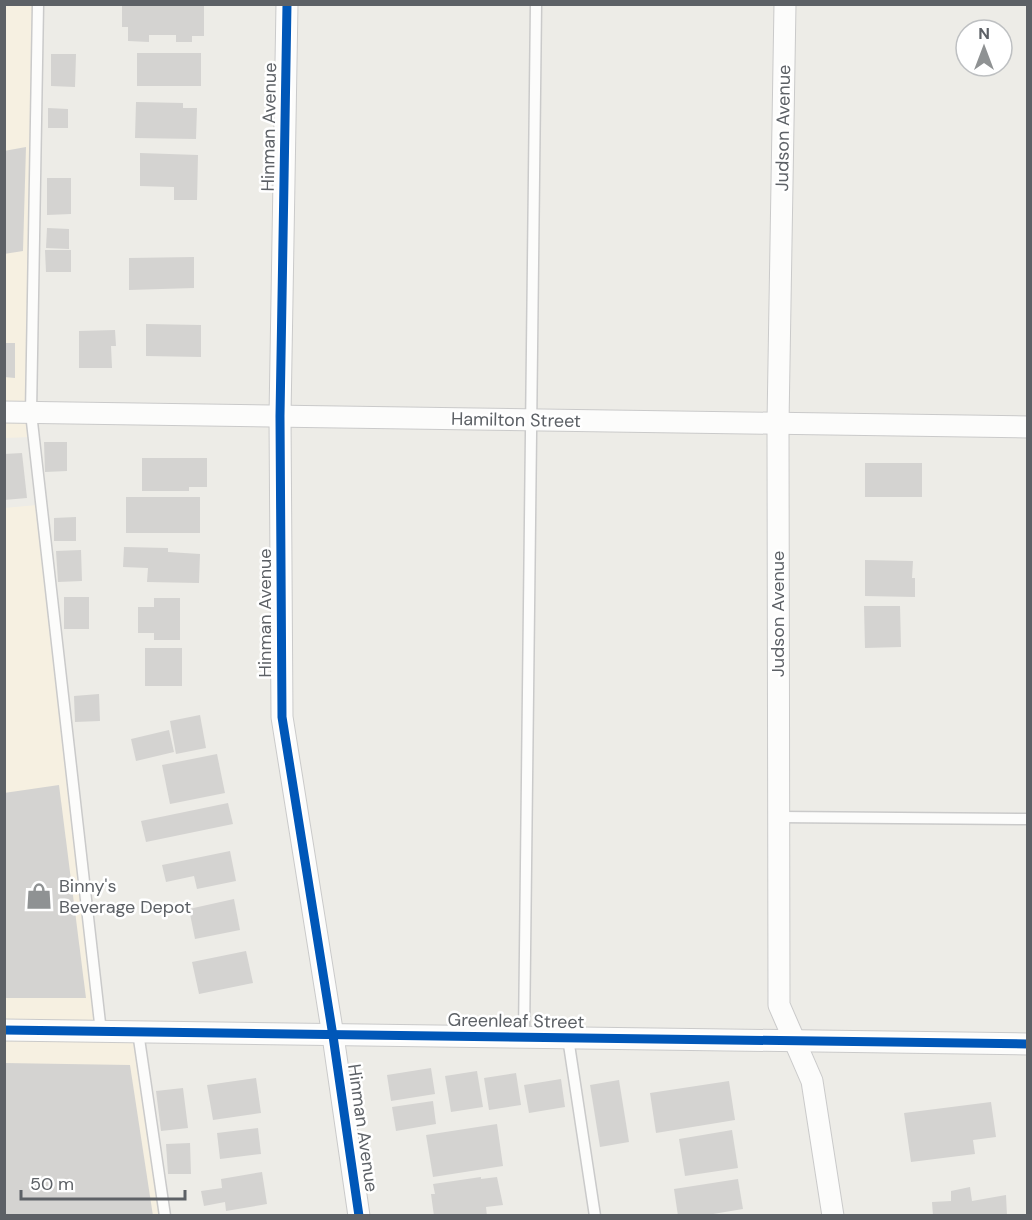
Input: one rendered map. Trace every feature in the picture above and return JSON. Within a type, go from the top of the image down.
[{"type":"street","name":"Hinman Avenue","points":[[287,4],[280,416],[282,717],[333,1036],[358,1215]]},
{"type":"street","name":"Judson Avenue","points":[[785,4],[778,423],[778,1005],[812,1081],[833,1215]]},
{"type":"street","name":"Hamilton Street","points":[[4,412],[1028,427]]},
{"type":"street","name":"Greenleaf Street","points":[[4,1030],[1028,1044]]},
{"type":"lane","points":[[38,4],[31,413],[101,1032]]},
{"type":"lane","points":[[524,1038],[536,4]]},
{"type":"lane","points":[[778,817],[1028,819]]},
{"type":"lane","points":[[138,1032],[165,1215]]},
{"type":"lane","points":[[568,1038],[594,1215]]},
{"type":"shaded area","points":[[4,5],[35,5],[31,437],[5,438]]},
{"type":"shaded area","points":[[37,505],[97,1036],[134,1036],[160,1215],[5,1215],[4,508]]},
{"type":"building","points":[[122,4],[204,6],[204,36],[192,36],[192,42],[176,42],[176,35],[149,35],[149,42],[128,41],[128,27],[122,27]]},
{"type":"building","points":[[137,53],[201,53],[201,86],[137,86]]},
{"type":"building","points":[[51,54],[76,54],[75,87],[51,86]]},
{"type":"building","points":[[136,102],[183,103],[183,108],[197,108],[196,139],[135,138]]},
{"type":"building","points":[[48,108],[68,109],[68,128],[48,128]]},
{"type":"building","points":[[26,147],[23,251],[4,254],[4,151]]},
{"type":"building","points":[[140,153],[198,155],[197,200],[174,200],[174,187],[140,186]]},
{"type":"building","points":[[47,178],[71,178],[71,214],[47,215]]},
{"type":"building","points":[[47,228],[69,229],[69,249],[46,248]]},
{"type":"building","points":[[45,250],[71,250],[71,272],[46,272]]},
{"type":"building","points":[[194,257],[194,288],[129,290],[129,258]]},
{"type":"building","points":[[146,324],[201,325],[201,357],[146,356]]},
{"type":"building","points":[[115,330],[116,346],[111,346],[112,368],[79,368],[79,331]]},
{"type":"building","points":[[4,343],[15,343],[15,378],[4,377]]},
{"type":"building","points":[[44,442],[67,442],[67,471],[45,472]]},
{"type":"building","points":[[22,453],[27,498],[4,500],[4,454]]},
{"type":"building","points":[[142,458],[207,458],[207,487],[189,487],[189,491],[142,491]]},
{"type":"building","points":[[865,463],[922,463],[922,497],[865,497]]},
{"type":"building","points":[[126,497],[200,497],[200,533],[126,533]]},
{"type":"building","points":[[76,517],[76,541],[54,541],[54,518]]},
{"type":"building","points":[[124,547],[168,548],[168,552],[200,554],[199,583],[147,582],[148,568],[123,567]]},
{"type":"building","points":[[81,550],[82,581],[58,582],[56,551]]},
{"type":"building","points":[[865,560],[913,561],[912,578],[915,578],[915,597],[865,596]]},
{"type":"building","points":[[64,597],[89,597],[89,629],[64,629]]},
{"type":"building","points":[[154,598],[180,598],[180,640],[154,640],[154,633],[138,633],[138,607],[154,607]]},
{"type":"building","points":[[864,606],[900,606],[901,647],[865,648]]},
{"type":"building","points":[[145,648],[182,648],[182,686],[145,686]]},
{"type":"building","points":[[99,694],[100,721],[75,722],[74,696]]},
{"type":"building","points":[[200,715],[206,748],[176,754],[170,721]]},
{"type":"building","points":[[169,730],[174,752],[136,761],[131,739]]},
{"type":"building","points":[[217,754],[225,793],[170,804],[162,765]]},
{"type":"building","name":"Binny's Beverage Depot","points":[[59,785],[86,998],[4,998],[4,793]]},
{"type":"building","points":[[228,803],[233,824],[146,842],[141,821]]},
{"type":"building","points":[[230,851],[236,881],[197,889],[194,876],[166,882],[162,865]]},
{"type":"building","points":[[234,899],[240,930],[195,939],[189,909]]},
{"type":"building","points":[[246,951],[253,983],[199,994],[192,962]]},
{"type":"building","points":[[4,1063],[130,1065],[153,1216],[4,1216]]},
{"type":"building","points":[[431,1068],[435,1094],[391,1101],[387,1075]]},
{"type":"building","points":[[477,1071],[483,1107],[451,1112],[445,1076]]},
{"type":"building","points":[[516,1073],[521,1105],[489,1110],[484,1078]]},
{"type":"building","points":[[256,1078],[261,1113],[213,1120],[207,1085]]},
{"type":"building","points":[[561,1079],[565,1107],[529,1113],[524,1085]]},
{"type":"building","points":[[619,1080],[629,1142],[600,1147],[590,1085]]},
{"type":"building","points":[[729,1081],[735,1120],[656,1133],[650,1093]]},
{"type":"building","points":[[183,1088],[188,1128],[161,1131],[156,1091]]},
{"type":"building","points":[[433,1101],[436,1124],[396,1131],[392,1107]]},
{"type":"building","points":[[991,1102],[996,1137],[973,1140],[975,1154],[911,1162],[904,1113]]},
{"type":"building","points":[[497,1124],[503,1166],[433,1177],[426,1135]]},
{"type":"building","points":[[258,1128],[261,1154],[220,1159],[217,1133]]},
{"type":"building","points":[[732,1130],[738,1168],[685,1176],[679,1139]]},
{"type":"building","points":[[190,1143],[191,1174],[168,1174],[166,1144]]},
{"type":"building","points":[[262,1172],[267,1204],[226,1211],[225,1202],[204,1206],[201,1191],[222,1188],[221,1179]]},
{"type":"building","points":[[481,1177],[481,1179],[497,1177],[503,1205],[486,1207],[487,1216],[434,1216],[431,1194],[435,1194],[433,1184]]},
{"type":"building","points":[[738,1179],[743,1209],[701,1216],[678,1216],[674,1189]]},
{"type":"building","points":[[970,1187],[972,1201],[1006,1195],[1007,1216],[933,1216],[932,1202],[951,1201],[951,1191]]},
{"type":"cycle path","points":[[287,4],[280,416],[282,717],[359,1216]]},
{"type":"cycle path","points":[[4,1030],[1028,1044]]},
{"type":"place","name":"Binny's Beverage Depot","points":[[39,896]]}]
